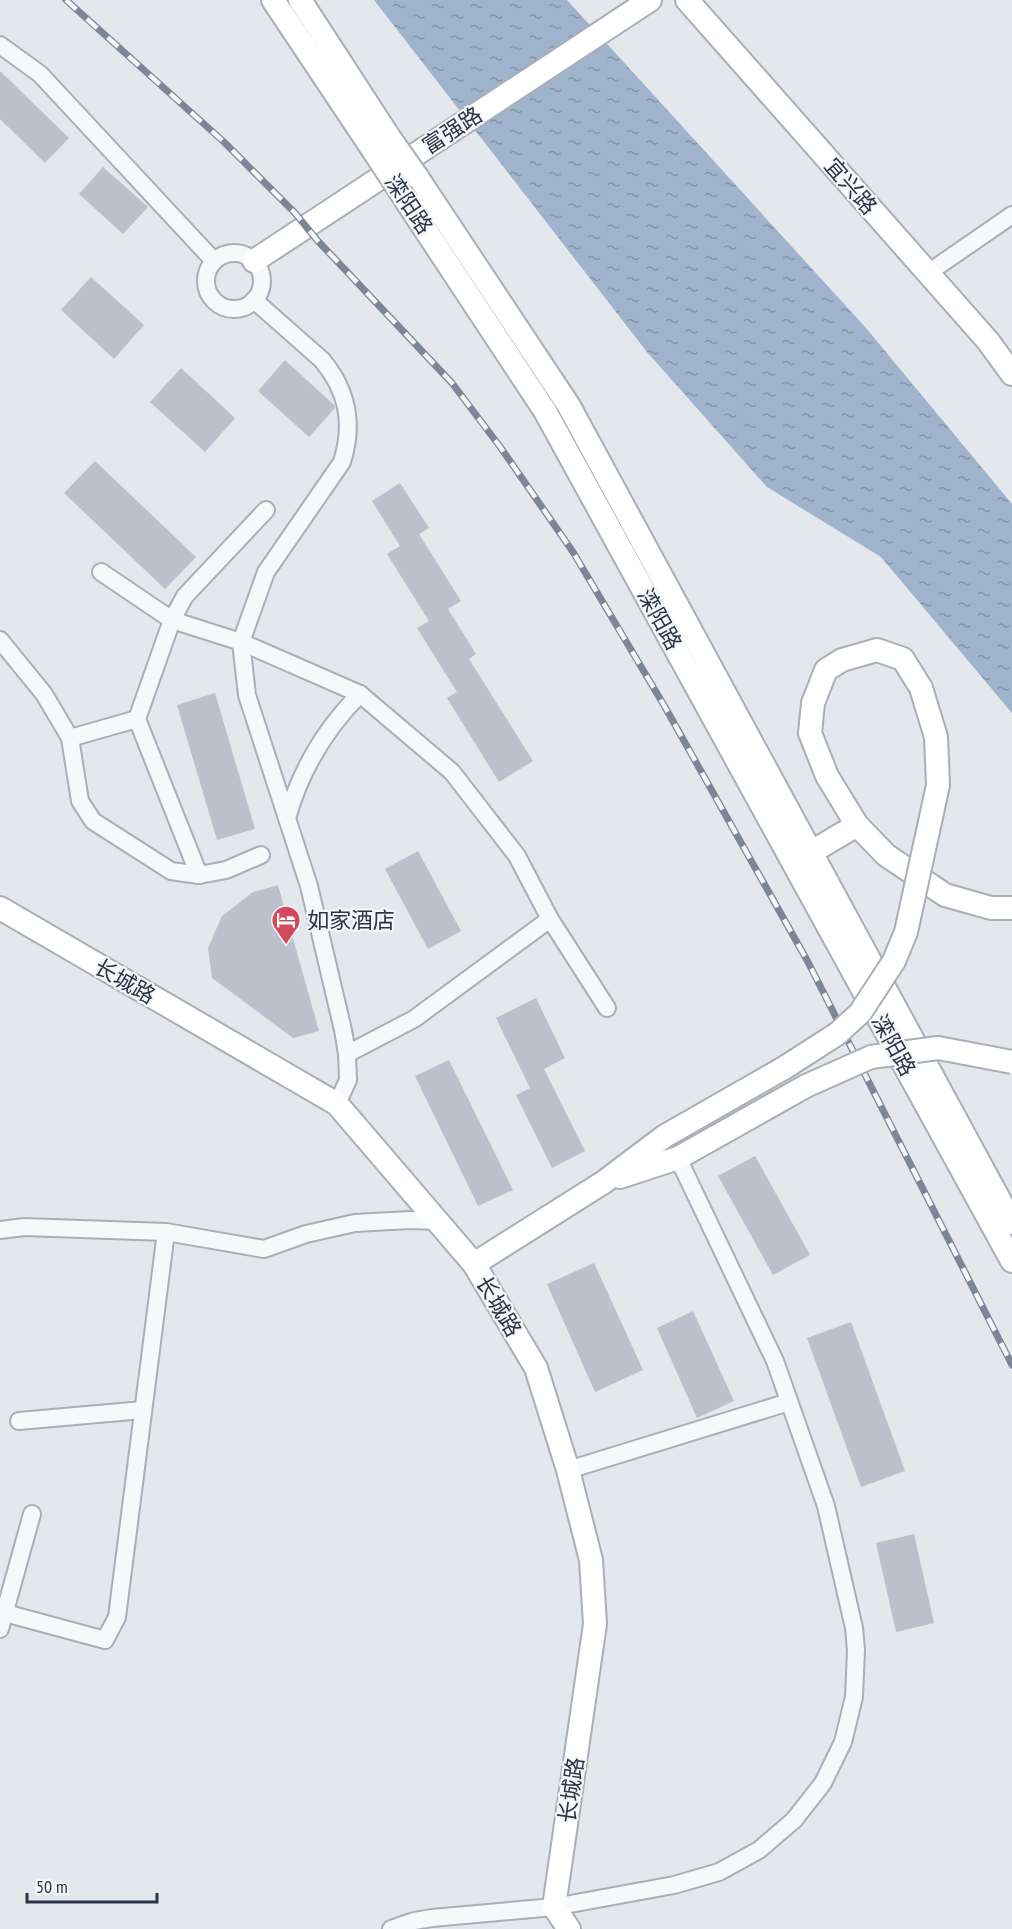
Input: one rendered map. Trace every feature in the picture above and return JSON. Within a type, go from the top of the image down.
[{"type":"street","name":"滦阳路","points":[[273,0],[382,145],[417,177],[569,406],[1012,1223]]},
{"type":"street","name":"滦阳路","points":[[300,0],[382,145],[407,202],[545,411],[1012,1261]]},
{"type":"street","name":"宜兴路","points":[[687,0],[988,341],[1012,374]]},
{"type":"street","name":"富强路","points":[[254,261],[644,4]]},
{"type":"street","points":[[0,45],[40,74],[214,261]]},
{"type":"street","points":[[928,273],[1012,215]]},
{"type":"street","points":[[238,253],[254,261],[259,268],[262,285],[254,300],[247,305],[230,308],[214,300],[207,285],[207,276],[214,261],[221,256],[238,253]]},
{"type":"street","points":[[254,300],[331,370],[341,387],[347,405],[349,434],[342,462],[266,572],[241,642],[247,695],[309,886],[347,1054],[348,1080],[337,1104]]},
{"type":"street","points":[[199,875],[137,719],[172,620],[185,596],[266,510]]},
{"type":"street","points":[[101,572],[172,620],[241,642],[360,694],[452,772],[518,856],[550,919],[607,1008]]},
{"type":"street","points":[[0,640],[44,694],[70,738],[80,801],[93,821],[171,871],[199,875],[226,870],[261,855]]},
{"type":"street","points":[[474,1264],[604,1182],[665,1136],[784,1068],[837,1034],[860,1013],[894,961],[906,932],[938,784],[936,736],[921,688],[903,659],[877,650],[842,660],[826,670],[813,703],[810,734],[827,776],[857,825],[886,855],[945,895],[991,908],[1012,908]]},
{"type":"street","points":[[287,818],[299,780],[318,745],[360,694]]},
{"type":"street","points":[[70,738],[137,719]]},
{"type":"street","points":[[810,853],[857,825]]},
{"type":"street","name":"长城路","points":[[0,908],[337,1104],[474,1264],[536,1368],[568,1470],[591,1560],[595,1624],[554,1907]]},
{"type":"street","points":[[347,1054],[414,1019],[550,919]]},
{"type":"street","points":[[604,1182],[678,1158],[806,1086],[871,1057],[938,1048],[1012,1062]]},
{"type":"street","points":[[391,1929],[432,1918],[554,1907],[697,1880],[740,1862],[759,1850],[795,1820],[810,1802],[834,1763],[843,1742],[857,1674],[854,1628],[826,1506],[775,1361],[678,1158]]},
{"type":"street","points":[[0,1230],[24,1227],[166,1232],[264,1249],[306,1233],[355,1223],[400,1220],[437,1221]]},
{"type":"street","points":[[5,1613],[105,1640],[117,1617],[166,1232]]},
{"type":"street","points":[[568,1470],[789,1402]]},
{"type":"street","points":[[19,1421],[143,1410]]},
{"type":"street","points":[[0,1629],[32,1514]]},
{"type":"street","points":[[554,1907],[568,1929]]},
{"type":"water","points":[[374,0],[567,0],[866,328],[1012,504],[1012,713],[881,557],[767,487],[647,352]]},
{"type":"building","points":[[0,71],[69,138],[45,163],[0,119]]},
{"type":"building","points":[[103,167],[148,207],[123,234],[79,194]]},
{"type":"building","points":[[91,277],[144,325],[114,359],[61,310]]},
{"type":"building","points":[[285,360],[335,408],[309,437],[258,391]]},
{"type":"building","points":[[181,368],[235,418],[205,452],[150,402]]},
{"type":"building","points":[[95,461],[196,557],[165,589],[64,493]]},
{"type":"building","points":[[400,483],[429,528],[419,534],[461,601],[448,609],[476,654],[469,659],[533,761],[499,782],[447,698],[457,692],[417,628],[429,621],[387,554],[400,546],[372,501]]},
{"type":"building","points":[[215,693],[255,829],[217,840],[177,705]]},
{"type":"building","points":[[418,851],[461,931],[428,949],[385,869]]},
{"type":"building","points":[[278,885],[319,1031],[293,1038],[212,978],[208,948],[222,916],[253,892]]},
{"type":"building","points":[[536,998],[565,1058],[544,1069],[585,1151],[552,1168],[516,1095],[530,1088],[496,1018]]},
{"type":"building","points":[[449,1060],[513,1190],[478,1206],[415,1076]]},
{"type":"building","points":[[755,1156],[810,1255],[773,1275],[718,1176]]},
{"type":"building","points":[[594,1263],[643,1370],[595,1392],[547,1284]]},
{"type":"building","points":[[693,1311],[734,1401],[697,1418],[657,1328]]},
{"type":"building","points":[[851,1322],[905,1471],[861,1487],[807,1338]]},
{"type":"building","points":[[914,1534],[934,1623],[896,1632],[876,1543]]},
{"type":"railway","points":[[66,0],[224,142],[295,213],[317,240],[452,383],[501,448],[573,552],[665,707],[808,962],[1012,1365]]},
{"type":"place","name":"如家酒店","points":[[286,946]]}]
